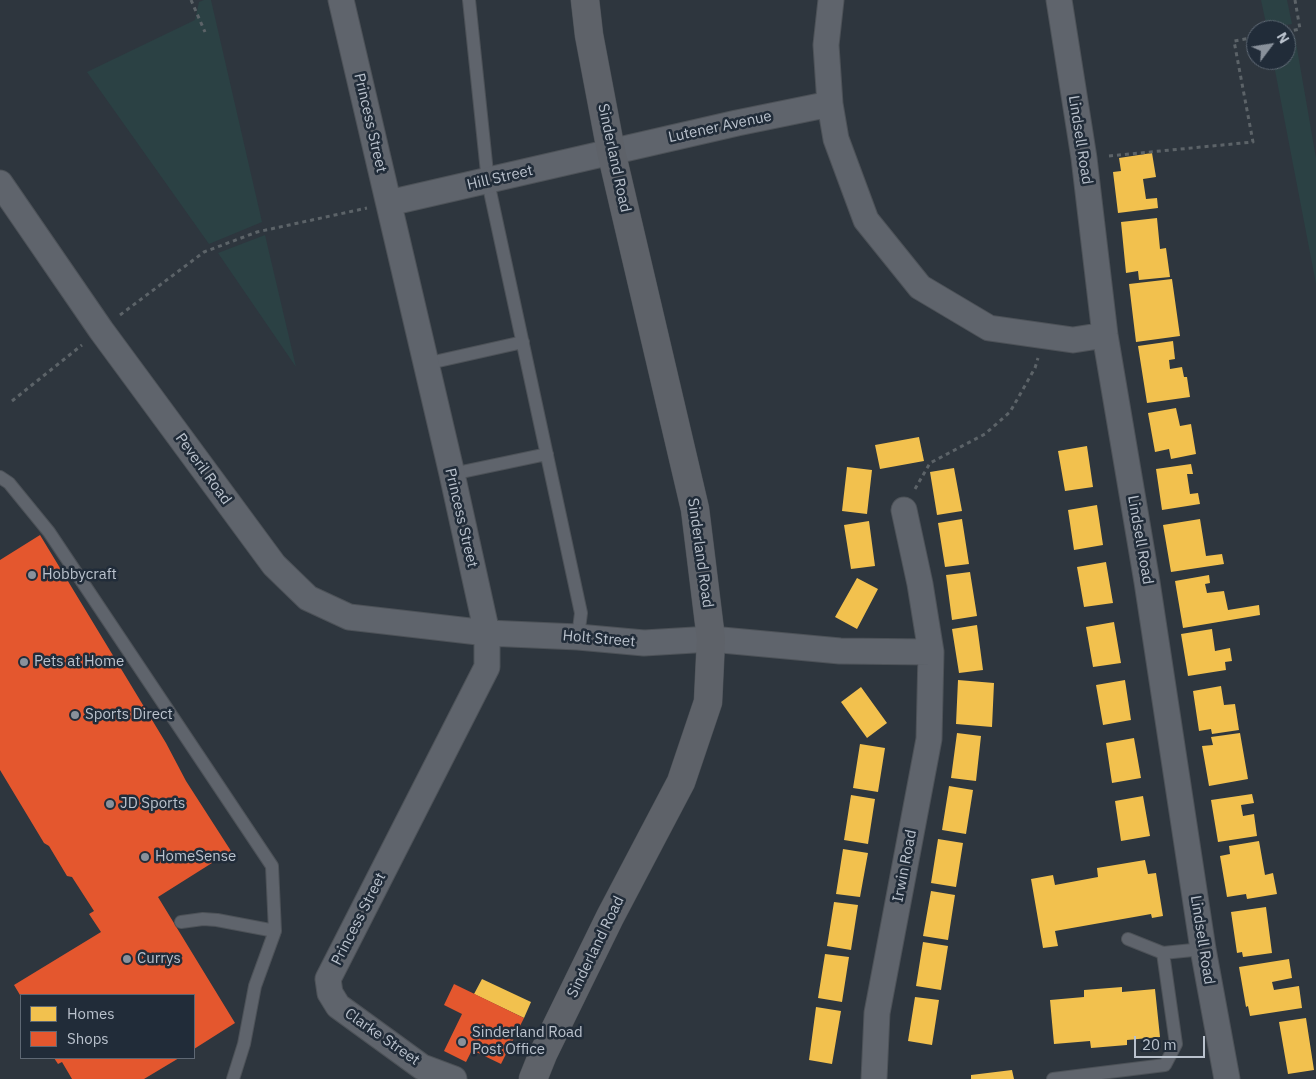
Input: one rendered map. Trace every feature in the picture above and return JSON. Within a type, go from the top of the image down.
[{"type":"street","name":"Princess Street","points":[[338,1006],[330,994],[328,979],[487,668],[487,633],[452,474],[341,0]]},
{"type":"street","name":"Sinderland Road","points":[[533,1079],[543,1054],[606,926],[680,782],[708,702],[711,639],[695,509],[611,151],[589,35],[585,0]]},
{"type":"street","points":[[831,0],[826,46],[830,104],[836,139],[866,220],[920,287],[988,328],[1073,340],[1105,335]]},
{"type":"street","name":"Lindsell Road","points":[[1059,0],[1084,158],[1105,335],[1147,582],[1203,949],[1227,1079]]},
{"type":"street","name":"Lutener Avenue","points":[[611,151],[830,104]]},
{"type":"street","name":"Hill Street","points":[[389,203],[488,182],[611,151]]},
{"type":"street","name":"Peveril Road","points":[[0,183],[101,330],[274,565],[308,598],[349,617],[487,633]]},
{"type":"street","name":"Irwin Road","points":[[874,1079],[877,1013],[929,739],[930,652],[920,584],[904,510]]},
{"type":"street","name":"Holt Street","points":[[487,633],[578,637],[644,643],[711,639]]},
{"type":"street","points":[[711,639],[840,651],[930,652]]},
{"type":"street","name":"Clarke Street","points":[[338,1006],[417,1073],[454,1079]]},
{"type":"lane","points":[[469,0],[488,182],[581,613],[578,637]]},
{"type":"lane","points":[[425,364],[523,342]]},
{"type":"lane","points":[[452,474],[547,454]]},
{"type":"lane","points":[[0,476],[9,483],[49,532],[272,866],[275,931],[255,986],[244,1044],[233,1079]]},
{"type":"lane","points":[[181,922],[203,919],[218,920],[275,931]]},
{"type":"lane","points":[[1128,939],[1163,953],[1203,949]]},
{"type":"lane","points":[[1053,1079],[1107,1076],[1165,1064],[1176,1044],[1163,953]]},
{"type":"path","points":[[191,0],[206,32]]},
{"type":"path","points":[[1295,0],[1300,29],[1296,30]]},
{"type":"path","points":[[1084,158],[1253,142],[1234,41],[1246,39]]},
{"type":"path","points":[[12,401],[101,330],[204,252],[256,232],[389,203]]},
{"type":"path","points":[[904,510],[930,463],[984,434],[1010,412],[1035,368],[1044,336]]},
{"type":"green space","points":[[211,0],[262,222],[209,244],[87,72],[195,20],[199,2]]},
{"type":"green space","points":[[1261,0],[1287,0],[1291,20],[1265,20]]},
{"type":"green space","points":[[1296,43],[1316,158],[1316,284],[1275,70],[1296,70]]},
{"type":"green space","points":[[265,235],[296,367],[218,253]]},
{"type":"building: Homes","points":[[1152,153],[1156,177],[1143,179],[1146,199],[1157,198],[1158,208],[1118,213],[1113,172],[1121,171],[1119,158]]},
{"type":"building: Homes","points":[[1157,218],[1160,249],[1166,248],[1170,277],[1139,280],[1138,271],[1126,273],[1121,222]]},
{"type":"building: Homes","points":[[1172,279],[1180,336],[1136,342],[1129,284]]},
{"type":"building: Homes","points":[[1173,341],[1175,359],[1169,360],[1170,369],[1182,367],[1184,377],[1187,377],[1190,397],[1147,403],[1138,346]]},
{"type":"building: Homes","points":[[1176,408],[1180,426],[1191,424],[1196,454],[1171,459],[1169,449],[1155,452],[1148,413]]},
{"type":"building: Homes","points":[[919,437],[924,461],[880,469],[875,445]]},
{"type":"building: Homes","points":[[1087,446],[1093,487],[1065,491],[1058,451]]},
{"type":"building: Homes","points":[[1191,464],[1193,474],[1187,474],[1190,494],[1198,493],[1200,504],[1162,510],[1156,469]]},
{"type":"building: Homes","points":[[847,467],[872,470],[867,514],[842,511]]},
{"type":"building: Homes","points":[[954,468],[962,511],[937,515],[930,472]]},
{"type":"building: Homes","points":[[1097,505],[1103,545],[1074,550],[1068,510]]},
{"type":"building: Homes","points":[[962,519],[969,564],[945,567],[938,523]]},
{"type":"building: Homes","points":[[1200,519],[1206,556],[1222,554],[1224,564],[1171,572],[1163,525]]},
{"type":"building: Homes","points":[[869,521],[875,566],[851,569],[844,525]]},
{"type":"building: Homes","points":[[1106,562],[1113,603],[1084,607],[1077,567]]},
{"type":"building: Homes","points":[[970,572],[977,616],[952,620],[946,575]]},
{"type":"building: Homes","points":[[1209,575],[1210,583],[1205,584],[1207,593],[1224,591],[1228,610],[1259,605],[1260,615],[1183,628],[1175,581]]},
{"type":"building: Homes","points":[[857,578],[878,589],[857,629],[835,617]]},
{"type":"building: Homes","points":[[1114,622],[1121,663],[1093,667],[1086,627]]},
{"type":"building: Homes","points":[[977,625],[983,670],[959,673],[952,629]]},
{"type":"building: Homes","points":[[1212,629],[1215,651],[1230,648],[1232,661],[1225,662],[1226,670],[1188,676],[1181,634]]},
{"type":"building: Homes","points":[[958,680],[994,683],[992,727],[956,724]]},
{"type":"building: Homes","points":[[1125,680],[1131,720],[1103,725],[1096,685]]},
{"type":"building: Homes","points":[[1221,686],[1224,705],[1235,704],[1239,730],[1212,734],[1211,729],[1199,731],[1193,691]]},
{"type":"building: Homes","points":[[861,687],[887,723],[867,738],[841,702]]},
{"type":"building: Homes","points":[[957,733],[981,736],[976,781],[951,778]]},
{"type":"building: Homes","points":[[1240,733],[1248,779],[1209,786],[1202,746],[1213,745],[1211,737]]},
{"type":"building: Homes","points":[[1134,738],[1141,778],[1112,783],[1106,743]]},
{"type":"building: Homes","points":[[860,744],[885,748],[878,792],[853,788]]},
{"type":"building: Homes","points":[[949,786],[973,790],[966,834],[942,830]]},
{"type":"building: Homes","points":[[1252,794],[1254,803],[1241,805],[1243,816],[1254,814],[1257,836],[1218,842],[1211,800]]},
{"type":"building: Homes","points":[[851,795],[875,799],[868,844],[844,840]]},
{"type":"building: Homes","points":[[1143,796],[1150,836],[1121,841],[1115,801]]},
{"type":"building: Homes","points":[[938,839],[963,843],[956,887],[931,883]]},
{"type":"building: Homes","points":[[1259,841],[1265,875],[1273,873],[1277,894],[1247,899],[1246,894],[1227,897],[1220,856],[1230,854],[1229,846]]},
{"type":"building: Homes","points":[[843,849],[868,853],[860,897],[836,894]]},
{"type":"building: Homes","points":[[1145,860],[1148,874],[1156,873],[1163,916],[1152,918],[1151,914],[1055,931],[1058,946],[1043,948],[1031,879],[1053,875],[1055,885],[1098,877],[1097,868]]},
{"type":"building: Homes","points":[[931,891],[955,895],[948,940],[923,936]]},
{"type":"building: Homes","points":[[834,902],[858,905],[851,950],[827,946]]},
{"type":"building: Homes","points":[[1266,907],[1272,953],[1243,957],[1242,952],[1237,953],[1231,912]]},
{"type":"building: Homes","points":[[923,942],[948,946],[941,990],[916,986]]},
{"type":"building: Homes","points":[[825,954],[849,957],[842,1002],[818,998]]},
{"type":"building: Homes","points":[[1289,959],[1292,978],[1272,982],[1274,990],[1299,986],[1302,1008],[1250,1016],[1248,1006],[1246,1007],[1239,967]]},
{"type":"building: Homes","points":[[482,979],[531,1002],[524,1018],[474,994]]},
{"type":"building: Homes","points":[[1122,987],[1122,992],[1155,989],[1160,1037],[1127,1040],[1127,1045],[1091,1048],[1090,1041],[1054,1044],[1050,1000],[1084,997],[1084,990]]},
{"type":"building: Homes","points":[[915,997],[939,1000],[932,1045],[908,1041]]},
{"type":"building: Homes","points":[[816,1007],[841,1011],[832,1064],[809,1060]]},
{"type":"building: Homes","points":[[1306,1018],[1314,1070],[1288,1074],[1279,1022]]},
{"type":"building: Homes","points":[[1012,1070],[1014,1079],[971,1079],[971,1075]]},
{"type":"building: Shops","points":[[40,535],[166,743],[186,781],[231,851],[158,897],[235,1023],[195,1048],[195,994],[20,995],[14,985],[101,932],[89,914],[94,911],[72,877],[67,876],[49,846],[44,843],[0,770],[0,560]]},
{"type":"building: Shops","points":[[454,984],[524,1018],[501,1064],[472,1050],[466,1062],[444,1051],[462,1014],[444,1005]]},
{"type":"building: Shops","points":[[55,1059],[177,1059],[144,1079],[72,1079],[62,1062],[58,1064]]},
{"type":"place","name":"Hobbycraft","points":[[32,575]]},
{"type":"place","name":"Pets at Home","points":[[24,662]]},
{"type":"place","name":"Sports Direct","points":[[75,715]]},
{"type":"place","name":"JD Sports","points":[[110,804]]},
{"type":"place","name":"HomeSense","points":[[145,857]]},
{"type":"place","name":"Currys","points":[[127,959]]},
{"type":"place","name":"Sinderland Road Post Office","points":[[462,1042]]}]
